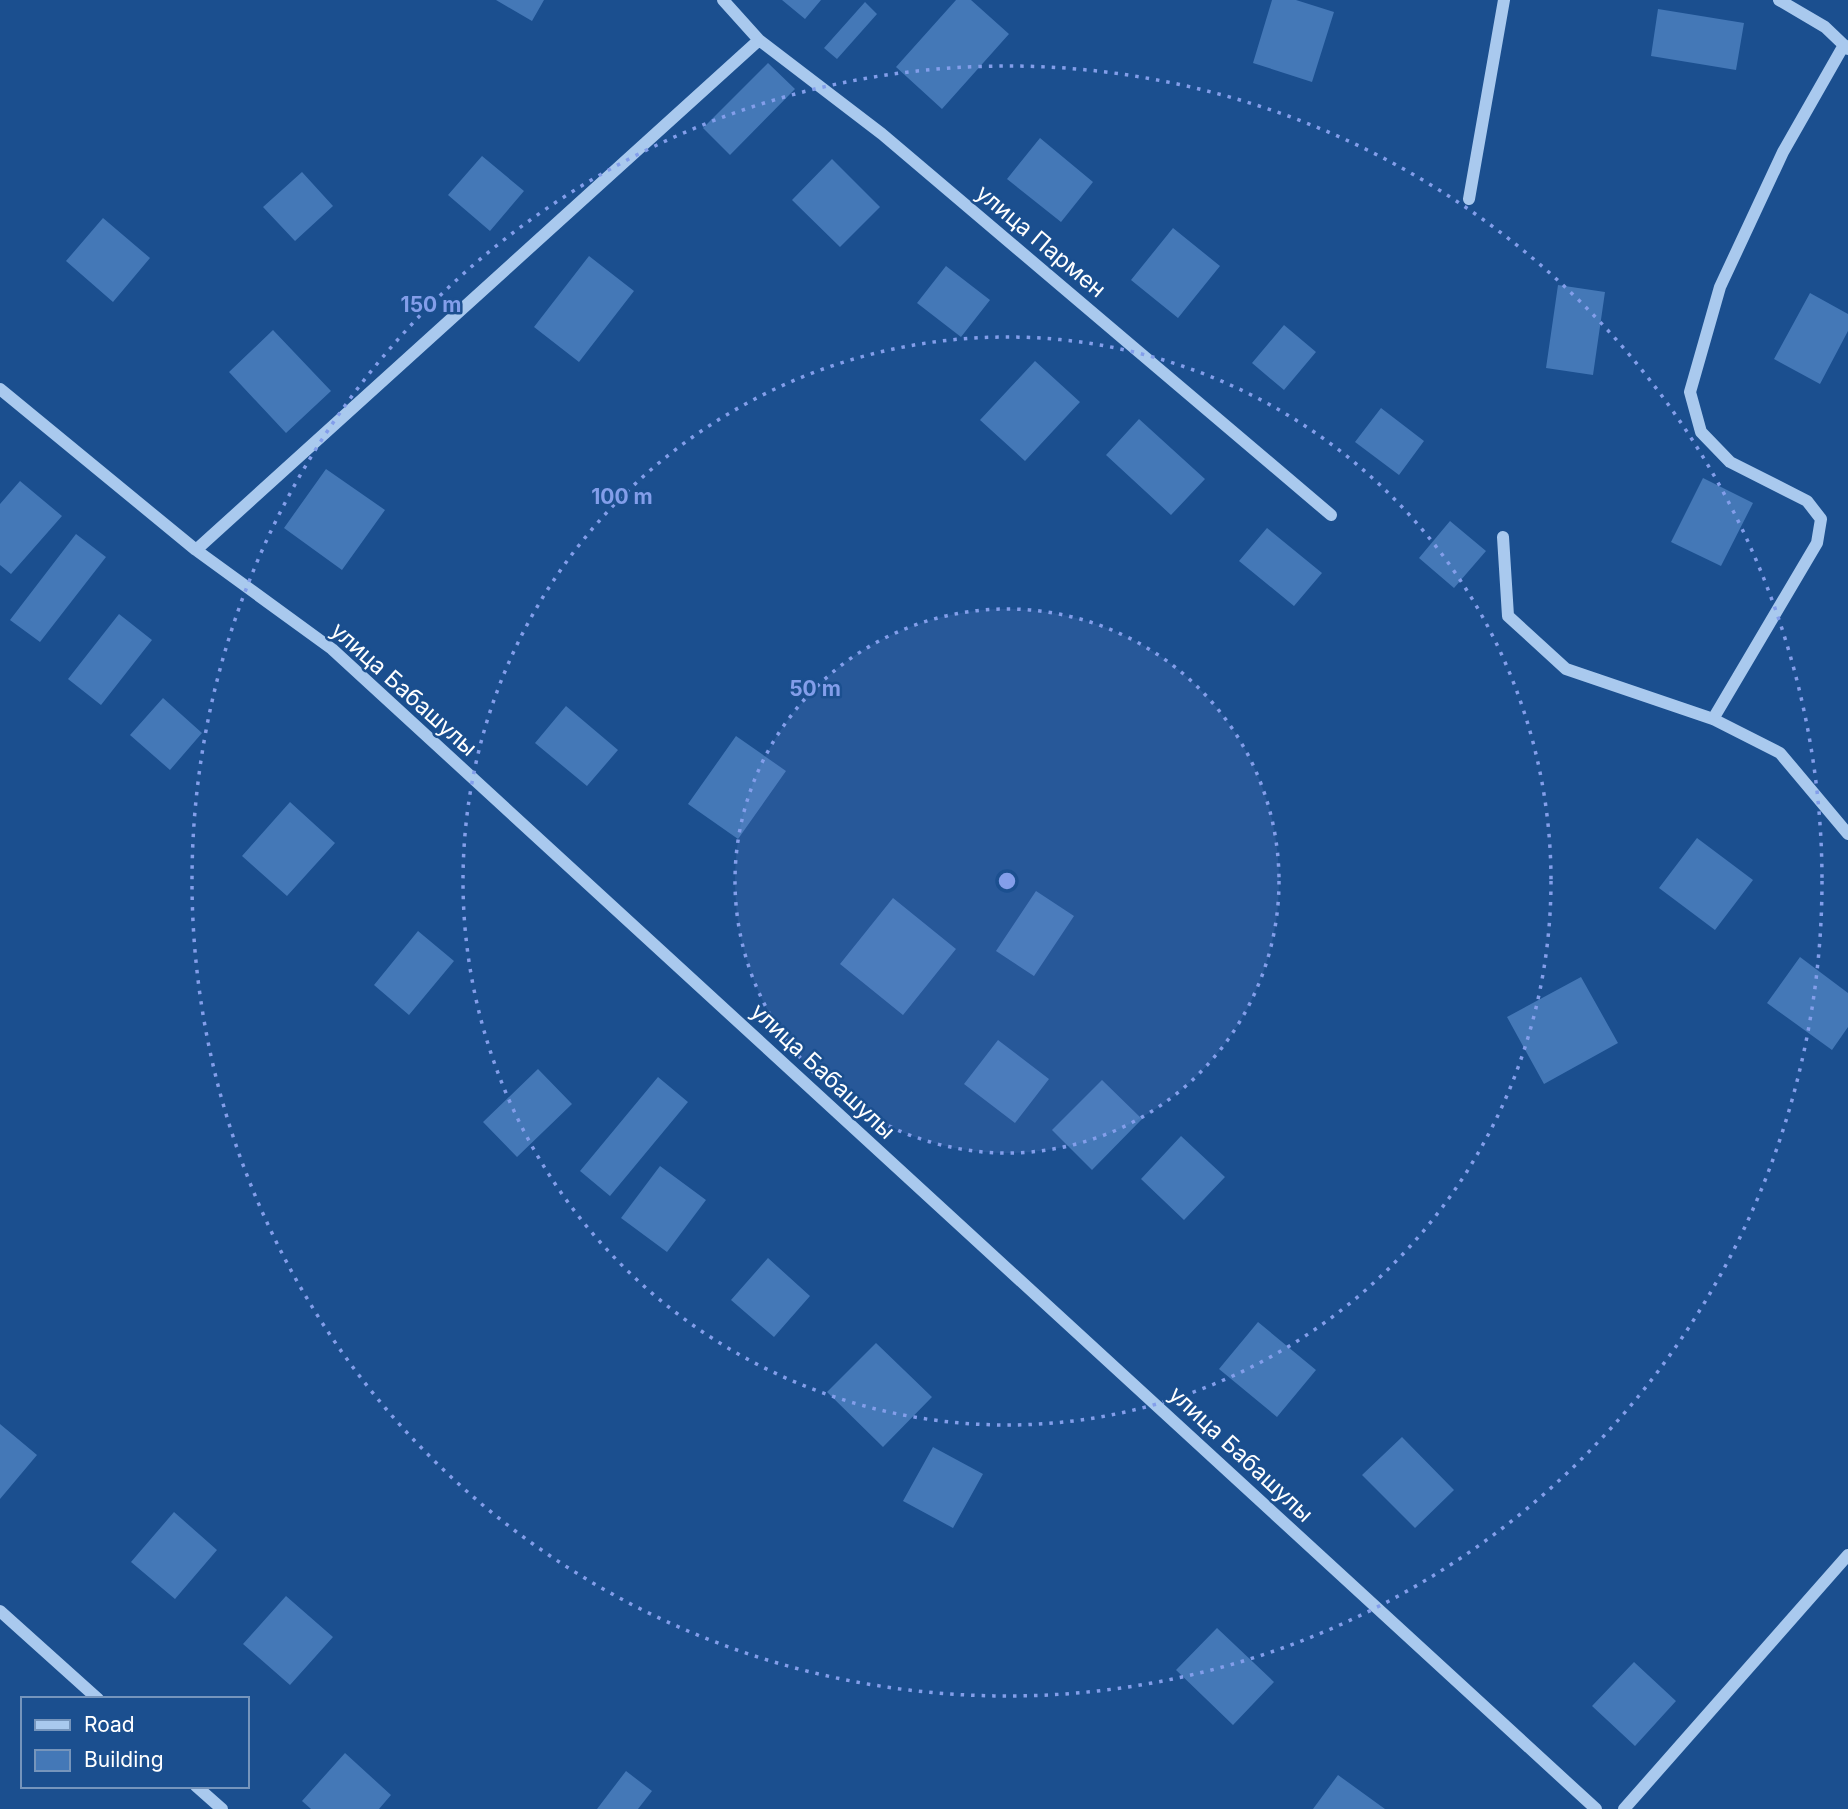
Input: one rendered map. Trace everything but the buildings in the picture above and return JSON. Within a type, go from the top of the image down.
[{"type":"street","name":"улица Пармен","points":[[723,0],[759,40],[882,134],[1331,515]]},
{"type":"street","points":[[1469,199],[1504,0]]},
{"type":"street","points":[[1713,719],[1817,543],[1821,519],[1807,501],[1730,462],[1701,432],[1690,392],[1720,287],[1783,152],[1846,47],[1825,27],[1779,0]]},
{"type":"street","points":[[196,550],[759,40]]},
{"type":"street","name":"улица Бабашулы","points":[[0,389],[196,550],[332,649],[1596,1809]]},
{"type":"street","points":[[1503,537],[1508,616],[1566,669],[1713,719],[1780,753],[1848,834]]},
{"type":"street","points":[[1624,1809],[1848,1555]]},
{"type":"street","points":[[0,1611],[96,1697]]},
{"type":"street","points":[[198,1788],[222,1809]]}]
